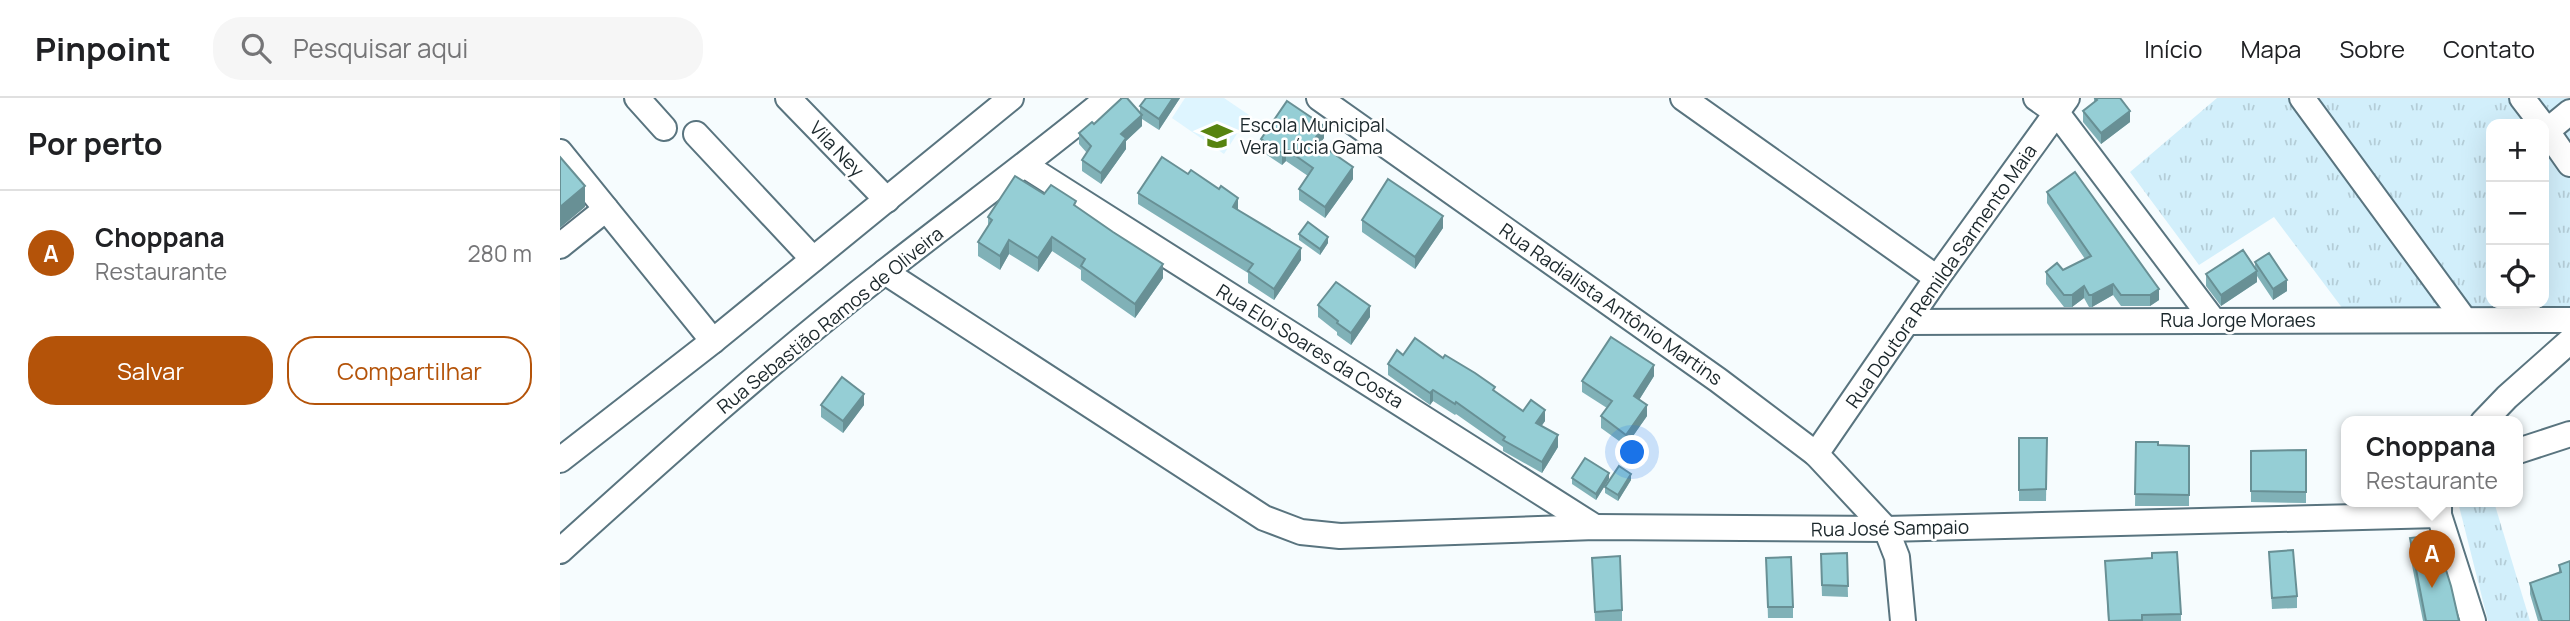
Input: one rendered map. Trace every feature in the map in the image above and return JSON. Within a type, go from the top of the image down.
[{"type":"street","points":[[637,98],[664,128]]},
{"type":"street","name":"Vila Ney","points":[[788,98],[887,200]]},
{"type":"street","points":[[560,460],[713,341],[1011,98]]},
{"type":"street","name":"Rua Sebastião Ramos de Oliveira","points":[[560,551],[678,445],[885,272],[1026,166],[1108,98]]},
{"type":"street","name":"Rua Radialista Antônio Martins","points":[[1319,98],[1718,380],[1816,454],[1886,529]]},
{"type":"street","points":[[1683,98],[1937,278]]},
{"type":"street","points":[[2036,98],[2062,105],[2213,320]]},
{"type":"street","points":[[2302,98],[2464,319]]},
{"type":"street","points":[[2522,98],[2538,119]]},
{"type":"street","name":"Rua Doutora Remilda Sarmento Maia","points":[[1816,454],[1937,278],[2062,105]]},
{"type":"street","points":[[2549,124],[2570,112]]},
{"type":"street","points":[[696,134],[813,258]]},
{"type":"street","points":[[2549,134],[2570,164]]},
{"type":"street","points":[[560,152],[713,341]]},
{"type":"street","name":"Rua Eloi Soares da Costa","points":[[1026,166],[1595,527]]},
{"type":"street","points":[[560,246],[606,209]]},
{"type":"street","name":"Rua José Sampaio","points":[[885,272],[1264,518],[1301,532],[1340,536],[1595,527],[1886,529],[2439,509]]},
{"type":"street","name":"Rua Jorge Moraes","points":[[1907,322],[2570,320]]},
{"type":"street","points":[[2489,416],[2570,341]]},
{"type":"street","points":[[2523,449],[2570,434]]},
{"type":"street","points":[[2439,509],[2473,621]]},
{"type":"street","points":[[1886,529],[1897,557],[1903,621]]},
{"type":"shaded area","name":"Escola Municipal Vera Lúcia Gama","points":[[1185,98],[1224,98],[1249,115],[1224,154],[1172,118]]},
{"type":"green space","points":[[2217,98],[2570,98],[2570,306],[2549,306],[2549,119],[2486,119],[2486,307],[2343,309],[2274,217],[2199,265],[2130,172]]},
{"type":"green space","points":[[2459,507],[2496,507],[2530,621],[2488,621]]},
{"type":"building","points":[[1122,98],[1127,98],[1142,115],[1121,134],[1126,138],[1101,173],[1082,160],[1091,146],[1079,133],[1092,122],[1094,124]]},
{"type":"building","points":[[1146,98],[1173,98],[1159,119],[1140,106]]},
{"type":"building","points":[[2095,98],[2120,98],[2130,111],[2101,133],[2083,111],[2097,100]]},
{"type":"building","points":[[1287,101],[1324,126],[1314,140],[1353,167],[1325,207],[1299,189],[1313,168],[1286,149],[1282,153],[1261,139]]},
{"type":"building","points":[[560,157],[585,186],[560,207]]},
{"type":"building","points":[[1162,157],[1188,174],[1191,170],[1219,189],[1221,186],[1238,198],[1233,207],[1301,248],[1274,289],[1248,271],[1253,264],[1138,193]]},
{"type":"building","points":[[2075,172],[2159,289],[2150,295],[2121,295],[2113,284],[2092,295],[2089,295],[2084,286],[2072,295],[2064,295],[2046,272],[2057,263],[2063,270],[2091,256],[2047,192]]},
{"type":"building","points":[[1015,176],[1044,194],[1051,185],[1076,201],[1074,205],[1163,264],[1135,304],[1081,266],[1085,259],[1052,237],[1038,258],[1009,240],[1000,256],[978,242],[992,220],[988,217]]},
{"type":"building","points":[[1388,179],[1443,216],[1415,257],[1362,220]]},
{"type":"building","points":[[1308,222],[1328,237],[1320,249],[1299,234]]},
{"type":"building","points":[[2243,250],[2257,271],[2221,295],[2206,274]]},
{"type":"building","points":[[2269,253],[2287,280],[2273,289],[2255,262]]},
{"type":"building","points":[[1336,282],[1370,306],[1351,333],[1318,305]]},
{"type":"building","points":[[1611,337],[1654,365],[1634,396],[1647,405],[1626,435],[1601,416],[1612,401],[1582,381]]},
{"type":"building","points":[[1415,338],[1443,358],[1445,355],[1475,373],[1495,387],[1493,390],[1523,411],[1531,400],[1545,410],[1536,423],[1558,435],[1542,462],[1503,440],[1505,437],[1456,402],[1455,404],[1433,390],[1430,393],[1388,364],[1397,350],[1403,355]]},
{"type":"building","points":[[842,377],[864,394],[843,421],[821,405]]},
{"type":"building","points":[[2019,438],[2047,438],[2046,489],[2019,490]]},
{"type":"building","points":[[2136,442],[2189,446],[2189,495],[2135,494]]},
{"type":"building","points":[[2306,450],[2306,492],[2251,491],[2251,451]]},
{"type":"building","points":[[1585,458],[1609,473],[1596,494],[1572,478]]},
{"type":"building","points":[[1619,466],[1631,474],[1618,495],[1605,487]]},
{"type":"building","points":[[2435,535],[2459,621],[2426,621],[2410,538]]},
{"type":"building","points":[[2293,550],[2297,596],[2272,598],[2269,552]]},
{"type":"building","points":[[2177,552],[2181,614],[2142,615],[2142,620],[2109,621],[2105,561],[2152,558],[2152,553]]},
{"type":"building","points":[[1847,553],[1848,586],[1822,585],[1821,554]]},
{"type":"building","points":[[1620,556],[1622,610],[1595,612],[1592,558]]},
{"type":"building","points":[[1791,557],[1793,607],[1768,607],[1766,558]]},
{"type":"building","points":[[2570,561],[2570,621],[2542,621],[2530,583],[2561,572],[2559,565]]},
{"type":"place","name":"Escola Municipal Vera Lúcia Gama","points":[[1217,136]]},
{"type":"place","name":"Choppana","points":[[2432,588]]}]
